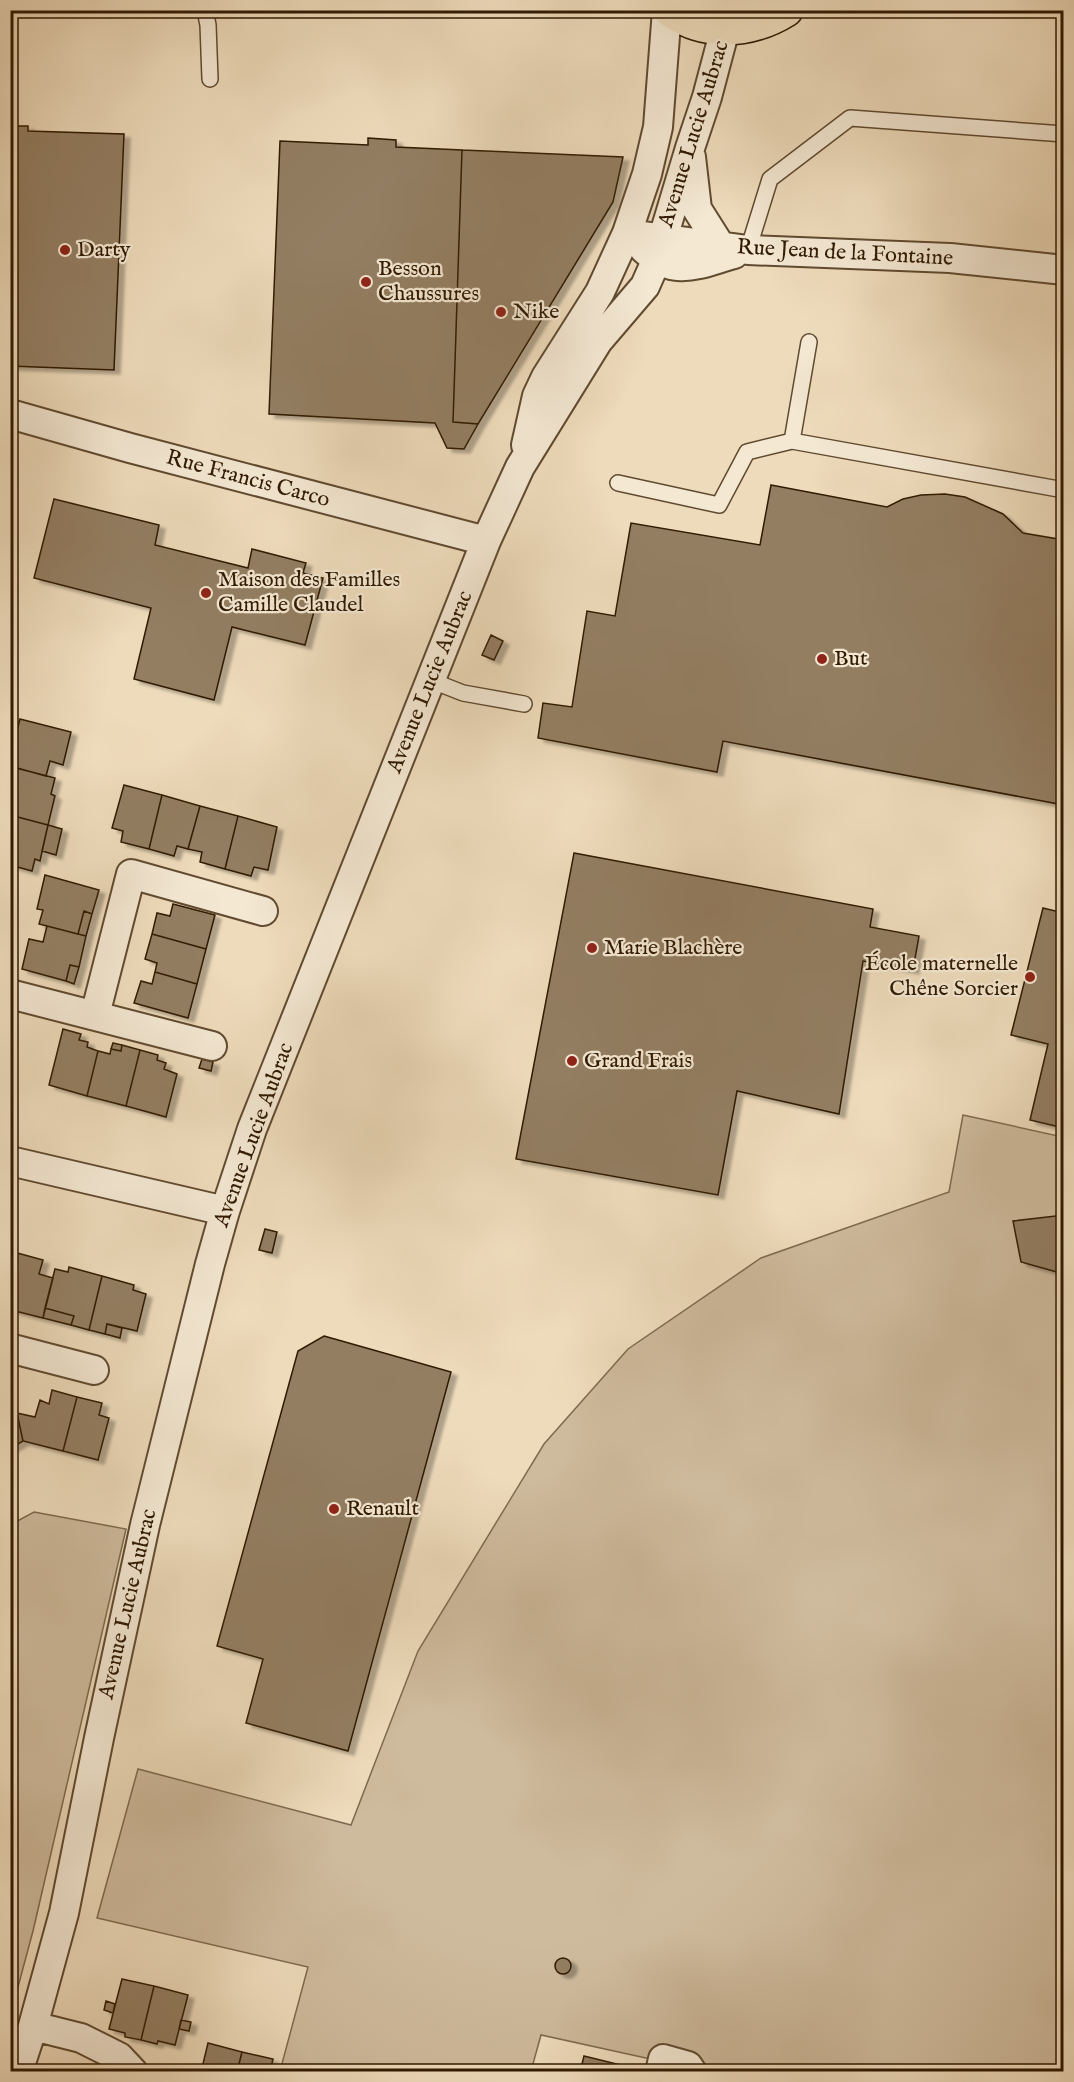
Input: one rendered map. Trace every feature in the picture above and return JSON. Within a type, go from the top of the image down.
[{"type":"main road","points":[[669,10],[695,23],[725,29],[756,25],[786,10]]},
{"type":"street","name":"Avenue Lucie Aubrac","points":[[520,467],[537,396],[600,292],[627,233],[647,174],[658,127],[669,10]]},
{"type":"street","name":"Avenue Lucie Aubrac","points":[[18,2072],[64,1913],[145,1525],[210,1264],[252,1129],[486,541],[520,467],[598,341],[645,286],[707,98],[725,29]]},
{"type":"street","points":[[690,148],[697,209],[735,248]]},
{"type":"street","points":[[627,233],[659,249]]},
{"type":"street","name":"Rue Jean de la Fontaine","points":[[659,249],[686,268],[735,248],[950,258],[1064,270]]},
{"type":"street","name":"Rue Francis Carco","points":[[10,414],[130,448],[486,541]]},
{"type":"street","points":[[95,1015],[131,874],[263,911]]},
{"type":"street","points":[[10,994],[212,1046]]},
{"type":"street","points":[[10,1161],[225,1211]]},
{"type":"street","points":[[10,1350],[14,1349],[94,1370]]},
{"type":"street","points":[[33,2026],[81,2038],[120,2058],[134,2072]]},
{"type":"street","points":[[660,2072],[663,2059],[690,2069]]},
{"type":"lane","points":[[205,10],[208,25],[210,79]]},
{"type":"lane","points":[[735,248],[770,179],[850,118],[1064,134]]},
{"type":"lane","points":[[792,441],[809,342]]},
{"type":"lane","points":[[618,483],[719,505],[747,452],[792,441],[1064,490]]},
{"type":"lane","points":[[430,680],[463,693],[524,704]]},
{"type":"shaded area","points":[[963,1115],[1063,1137],[1063,2071],[705,2071],[541,2035],[531,2071],[280,2071],[308,1967],[97,1918],[138,1769],[351,1825],[418,1651],[544,1444],[628,1349],[761,1258],[949,1192]]},
{"type":"shaded area","points":[[34,1512],[126,1529],[33,1931],[11,2013],[10,1525]]},
{"type":"building","name":"Darty","points":[[10,126],[28,126],[28,131],[124,134],[114,370],[10,366]]},
{"type":"building","name":"Besson Chaussures","points":[[368,138],[396,140],[396,147],[462,150],[453,422],[478,424],[464,449],[447,448],[435,423],[269,414],[280,141],[368,145]]},
{"type":"building","name":"Nike","points":[[462,150],[623,157],[613,202],[478,424],[453,422]]},
{"type":"building","name":"But","points":[[771,485],[887,507],[903,499],[921,495],[945,494],[965,497],[1003,514],[1023,533],[1064,540],[1064,805],[723,741],[717,772],[538,738],[543,703],[572,707],[587,611],[615,616],[631,523],[760,545]]},
{"type":"building","name":"Maison des Familles Camille Claudel","points":[[54,499],[159,525],[155,545],[248,568],[252,549],[306,563],[303,573],[323,578],[305,645],[232,627],[214,700],[134,679],[151,608],[34,578]]},
{"type":"building","points":[[491,635],[503,641],[494,660],[482,655]]},
{"type":"building","points":[[20,719],[71,732],[63,765],[50,761],[46,776],[10,766],[10,756]]},
{"type":"building","points":[[10,766],[16,768],[10,793]]},
{"type":"building","points":[[16,768],[55,778],[51,794],[55,796],[48,825],[10,815],[10,793]]},
{"type":"building","points":[[124,785],[162,795],[149,849],[121,842],[123,831],[112,828]]},
{"type":"building","points":[[162,795],[200,806],[188,849],[177,846],[174,856],[149,849]]},
{"type":"building","points":[[200,806],[238,816],[225,869],[200,862],[202,852],[188,849]]},
{"type":"building","points":[[10,815],[48,825],[40,861],[35,859],[32,871],[10,865]]},
{"type":"building","points":[[238,816],[277,827],[268,870],[254,867],[251,876],[225,869]]},
{"type":"building","points":[[48,825],[62,829],[56,855],[42,851]]},
{"type":"building","points":[[574,853],[873,909],[870,927],[919,936],[913,970],[863,961],[839,1114],[737,1091],[718,1195],[516,1159]]},
{"type":"building","points":[[45,875],[99,890],[92,914],[84,911],[78,934],[39,924],[43,910],[37,909]]},
{"type":"building","points":[[173,904],[215,915],[206,949],[152,934],[157,913],[170,916]]},
{"type":"building","points":[[1043,908],[1064,913],[1064,1128],[1030,1120],[1048,1044],[1011,1035]]},
{"type":"building","points":[[84,911],[92,914],[86,936],[78,934]]},
{"type":"building","points":[[47,926],[86,936],[79,967],[70,965],[66,981],[22,969],[29,939],[43,942]]},
{"type":"building","points":[[152,934],[206,949],[197,984],[155,972],[157,963],[145,959]]},
{"type":"building","points":[[70,965],[79,967],[74,984],[66,981]]},
{"type":"building","points":[[155,972],[197,984],[188,1018],[134,1003],[141,981],[152,984]]},
{"type":"building","points":[[63,1029],[81,1034],[79,1040],[88,1042],[87,1047],[98,1051],[87,1096],[49,1085]]},
{"type":"building","points":[[113,1043],[122,1045],[121,1051],[111,1049]]},
{"type":"building","points":[[122,1045],[140,1050],[126,1106],[87,1096],[98,1051],[110,1054],[111,1049],[121,1051]]},
{"type":"building","points":[[140,1050],[158,1055],[157,1060],[166,1063],[164,1069],[177,1074],[166,1117],[126,1106]]},
{"type":"building","points":[[202,1059],[213,1062],[211,1071],[199,1068]]},
{"type":"building","points":[[1064,1215],[1064,1274],[1021,1262],[1013,1221]]},
{"type":"building","points":[[265,1229],[277,1232],[272,1253],[259,1250]]},
{"type":"building","points":[[10,1251],[43,1260],[39,1274],[53,1278],[43,1318],[11,1310],[13,1300],[10,1299]]},
{"type":"building","points":[[69,1267],[102,1276],[89,1330],[71,1325],[74,1316],[45,1308],[55,1269],[68,1272]]},
{"type":"building","points":[[102,1276],[134,1285],[133,1290],[146,1294],[137,1331],[107,1324],[105,1334],[89,1330]]},
{"type":"building","points":[[45,1308],[74,1316],[71,1325],[43,1318]]},
{"type":"building","points":[[107,1324],[122,1328],[120,1338],[105,1334]]},
{"type":"building","name":"Renault","points":[[324,1336],[451,1372],[348,1751],[246,1723],[263,1659],[217,1646],[298,1351]]},
{"type":"building","points":[[52,1390],[77,1397],[63,1451],[23,1441],[17,1413],[35,1417],[40,1400],[49,1404]]},
{"type":"building","points":[[77,1397],[102,1403],[99,1415],[109,1418],[98,1460],[63,1451]]},
{"type":"building","points":[[17,1413],[23,1441],[10,1449],[10,1416]]},
{"type":"building","points":[[563,1958],[571,1966],[563,1974],[555,1966]]},
{"type":"building","points":[[122,1979],[154,1986],[141,2040],[125,2037],[125,2033],[109,2029]]},
{"type":"building","points":[[154,1986],[188,1995],[175,2045],[141,2040]]},
{"type":"building","points":[[106,2001],[115,2004],[113,2013],[104,2010]]},
{"type":"building","points":[[181,2020],[191,2022],[189,2031],[179,2029]]},
{"type":"building","points":[[208,2043],[242,2052],[237,2072],[201,2072]]},
{"type":"building","points":[[242,2052],[273,2059],[270,2072],[237,2072]]},
{"type":"building","points":[[584,2056],[629,2067],[628,2072],[580,2072]]},
{"type":"place","name":"Darty","points":[[65,250]]},
{"type":"place","name":"Besson Chaussures","points":[[366,282]]},
{"type":"place","name":"Nike","points":[[501,312]]},
{"type":"place","name":"Maison des Familles Camille Claudel","points":[[206,593]]},
{"type":"place","name":"But","points":[[822,659]]},
{"type":"place","name":"Marie Blachère","points":[[592,948]]},
{"type":"place","name":"École maternelle Chêne Sorcier","points":[[1030,977]]},
{"type":"place","name":"Grand Frais","points":[[572,1061]]},
{"type":"place","name":"Renault","points":[[334,1509]]}]
